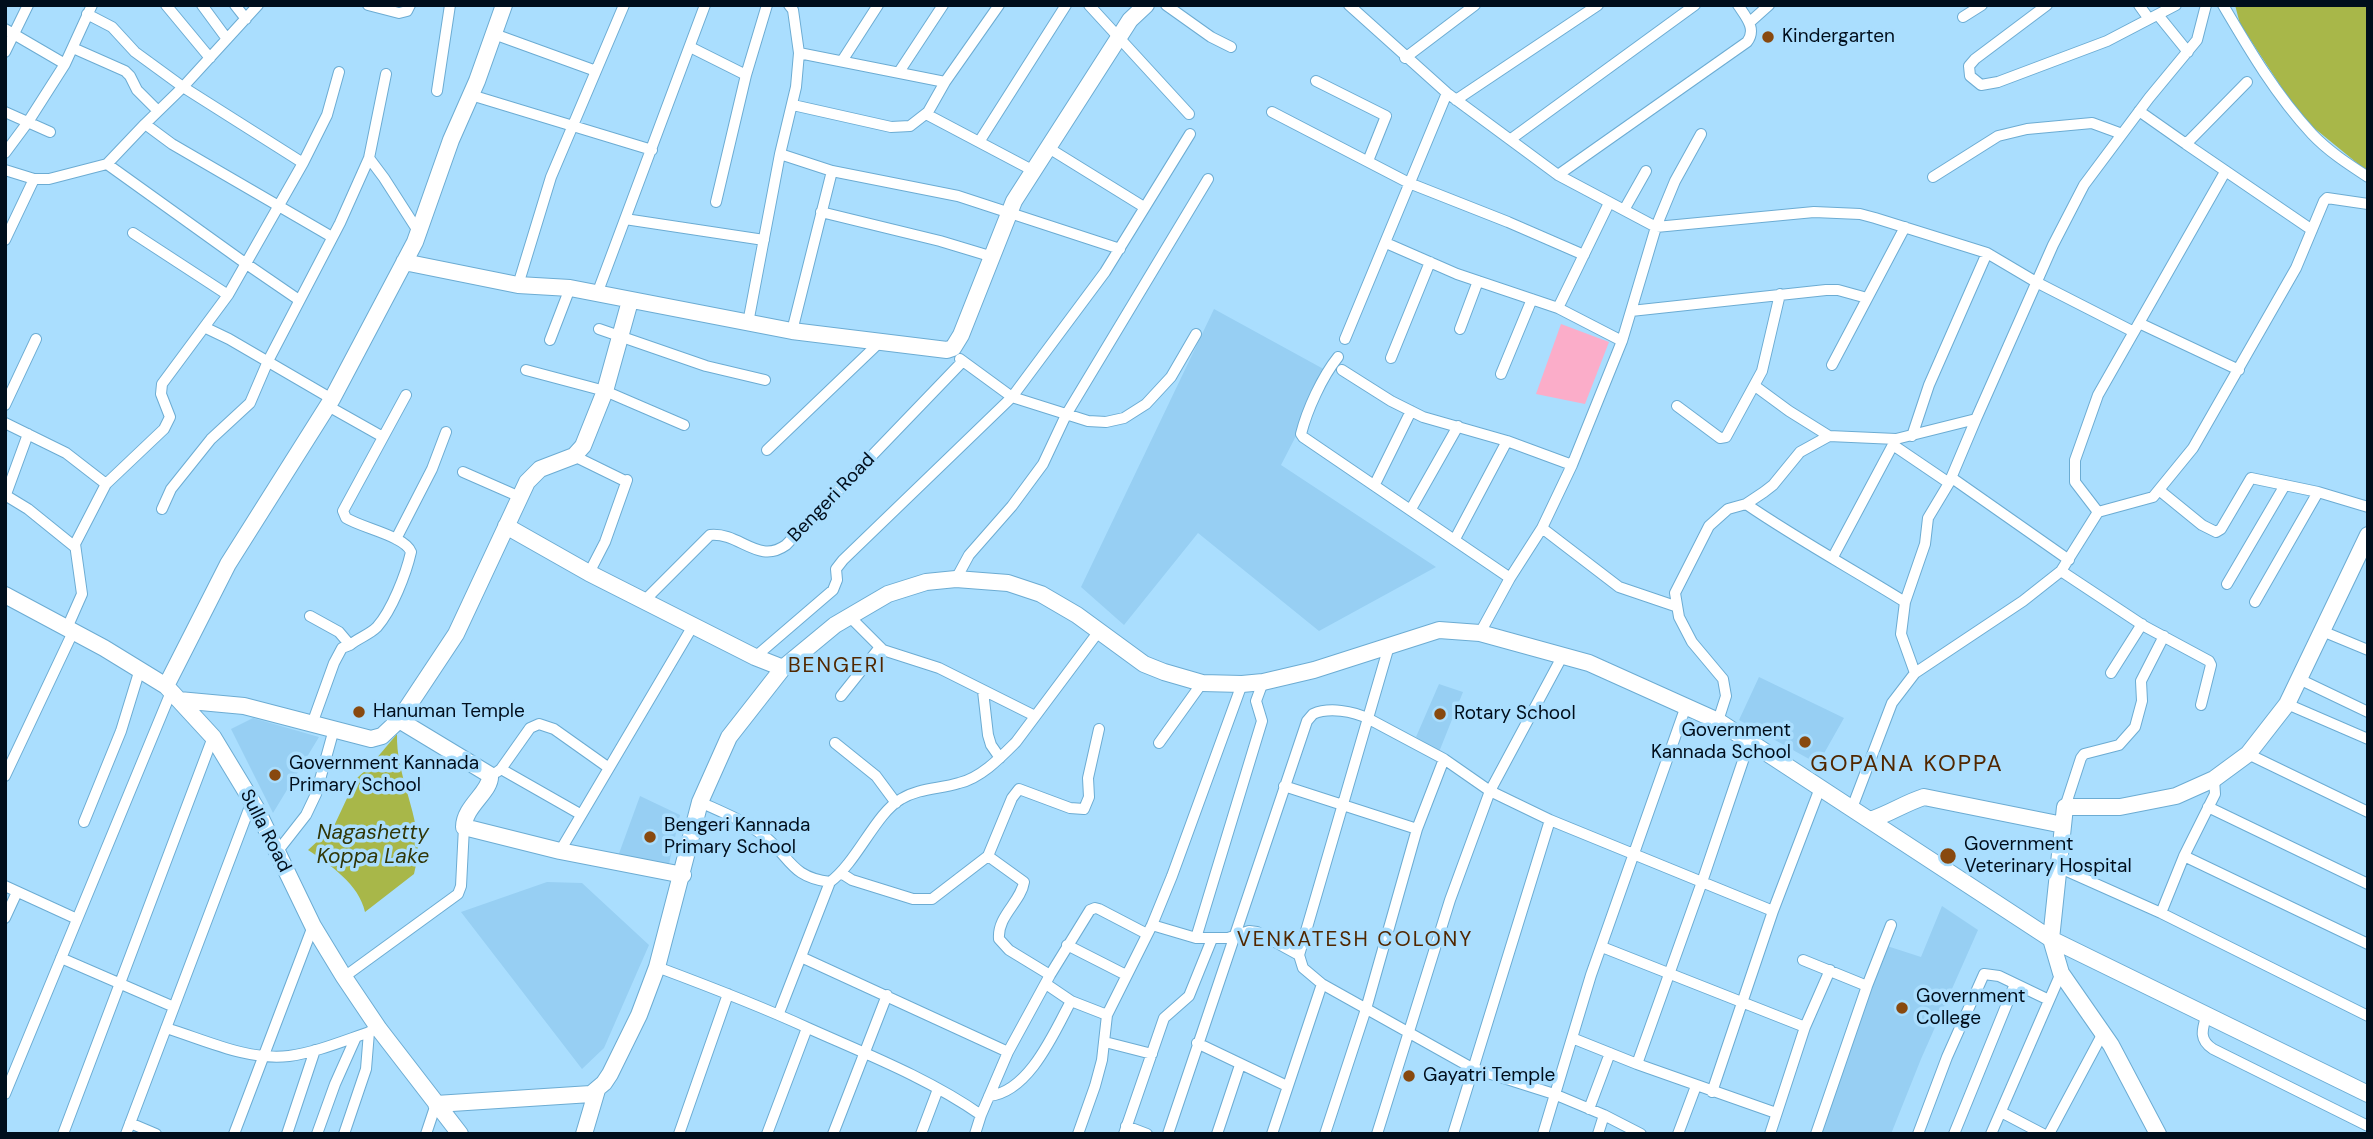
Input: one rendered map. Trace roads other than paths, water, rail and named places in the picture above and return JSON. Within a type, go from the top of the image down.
[{"type":"street","points":[[5,52],[10,31],[28,5]]},
{"type":"street","points":[[166,5],[210,58]]},
{"type":"street","points":[[202,5],[228,39]]},
{"type":"street","points":[[235,5],[246,19]]},
{"type":"street","points":[[5,170],[34,179],[49,179],[107,164],[258,5]]},
{"type":"street","points":[[368,5],[399,13],[407,10],[410,5]]},
{"type":"street","points":[[437,91],[450,5]]},
{"type":"street","points":[[5,1094],[9,1074],[228,564],[330,403],[404,262],[504,5]]},
{"type":"street","points":[[518,285],[551,177],[624,5]]},
{"type":"street","points":[[597,294],[705,5]]},
{"type":"street","points":[[716,202],[746,75],[767,5]]},
{"type":"street","points":[[842,61],[878,5]]},
{"type":"street","points":[[899,72],[943,5]]},
{"type":"street","points":[[793,105],[891,127],[910,126],[926,114],[999,5]]},
{"type":"street","points":[[979,142],[1066,5]]},
{"type":"street","points":[[1088,5],[1189,114]]},
{"type":"street","points":[[404,262],[518,285],[570,288],[792,331],[942,351],[953,348],[961,335],[1009,214],[1032,170],[1130,20],[1146,5]]},
{"type":"street","points":[[1166,5],[1211,37],[1231,47]]},
{"type":"street","points":[[1349,5],[1451,97],[1558,175],[1609,203],[1625,208]]},
{"type":"street","points":[[1345,339],[1409,183],[1451,97],[1598,5]]},
{"type":"street","points":[[1511,139],[1695,5]]},
{"type":"street","points":[[1558,175],[1747,42],[1752,36],[1749,22],[1738,5]]},
{"type":"street","points":[[1749,22],[1769,5]]},
{"type":"street","points":[[1963,17],[1982,5]]},
{"type":"street","points":[[2047,5],[1975,59],[1969,66],[1970,76],[1981,85],[1998,82],[2107,41],[2176,5]]},
{"type":"street","points":[[2139,5],[2188,52]]},
{"type":"street","points":[[1914,673],[1901,634],[1905,602],[1925,544],[1927,518],[1950,480],[2036,282],[2084,185],[2200,35],[2206,5]]},
{"type":"street","points":[[2223,5],[2264,76],[2313,136],[2343,161],[2368,177]]},
{"type":"street","points":[[1405,58],[1471,6]]},
{"type":"street","points":[[748,323],[780,154],[793,105],[799,53],[793,7]]},
{"type":"street","points":[[5,153],[65,64],[89,9],[112,27],[135,52],[183,87],[303,163]]},
{"type":"street","points":[[10,31],[65,64]]},
{"type":"street","points":[[494,34],[596,71]]},
{"type":"street","points":[[690,47],[746,75]]},
{"type":"street","points":[[73,48],[125,71],[131,76],[137,90],[158,111]]},
{"type":"street","points":[[799,53],[946,82]]},
{"type":"street","points":[[5,776],[70,630],[82,594],[75,547],[77,537],[106,484],[169,423],[169,413],[161,394],[162,384],[228,295],[303,163],[327,116],[339,72]]},
{"type":"street","points":[[162,509],[171,489],[211,439],[250,403],[268,361],[369,158],[386,75]]},
{"type":"street","points":[[1316,81],[1386,116],[1368,161]]},
{"type":"street","points":[[2186,144],[2247,82]]},
{"type":"street","points":[[471,95],[652,150]]},
{"type":"street","points":[[1272,111],[1409,183],[1584,255]]},
{"type":"street","points":[[2139,111],[2312,230]]},
{"type":"street","points":[[5,112],[50,132]]},
{"type":"street","points":[[926,114],[1032,170]]},
{"type":"street","points":[[1933,177],[1998,136],[2027,129],[2082,123],[2102,126],[2122,134]]},
{"type":"street","points":[[145,124],[172,144],[332,237]]},
{"type":"street","points":[[755,657],[833,590],[837,580],[836,569],[843,560],[1012,397],[1105,272],[1189,134]]},
{"type":"street","points":[[1480,633],[1510,578],[1542,528],[1572,465],[1622,341],[1656,227],[1675,181],[1701,134]]},
{"type":"street","points":[[1047,147],[1144,207]]},
{"type":"street","points":[[780,154],[832,171],[958,196],[1120,249]]},
{"type":"street","points":[[369,158],[418,231]]},
{"type":"street","points":[[107,164],[299,300]]},
{"type":"street","points":[[792,331],[832,171]]},
{"type":"street","points":[[1625,208],[1646,171]]},
{"type":"street","points":[[2098,512],[2076,482],[2075,460],[2098,395],[2225,172]]},
{"type":"street","points":[[5,240],[34,179]]},
{"type":"street","points":[[956,579],[969,555],[1012,506],[1043,464],[1066,415],[1208,179]]},
{"type":"street","points":[[1581,187],[1586,183],[1656,227],[1814,212],[1860,214],[1987,253],[2036,282],[2239,370]]},
{"type":"street","points":[[1852,807],[1892,703],[1914,673],[2023,601],[2061,571],[2098,512],[2153,497],[2193,448],[2239,370],[2296,268],[2326,198],[2368,204]]},
{"type":"street","points":[[1558,308],[1609,203]]},
{"type":"street","points":[[821,212],[940,240],[993,257]]},
{"type":"street","points":[[625,219],[764,240]]},
{"type":"street","points":[[1832,366],[1905,227]]},
{"type":"street","points":[[133,233],[228,295]]},
{"type":"street","points":[[1386,243],[1478,281],[1558,308],[1622,341]]},
{"type":"street","points":[[1912,436],[1929,385],[1987,253]]},
{"type":"street","points":[[1391,358],[1430,262]]},
{"type":"street","points":[[1460,329],[1478,281]]},
{"type":"street","points":[[550,340],[570,288]]},
{"type":"street","points":[[1631,311],[1838,290],[1867,298]]},
{"type":"street","points":[[1677,406],[1723,438],[1762,371],[1780,294]]},
{"type":"street","points":[[1501,374],[1532,299]]},
{"type":"street","points":[[172,693],[244,706],[371,739],[382,736],[399,720],[456,634],[532,475],[549,465],[574,456],[583,446],[605,391],[630,301]]},
{"type":"street","points":[[206,328],[268,361],[383,437]]},
{"type":"street","points":[[599,329],[706,366],[765,380]]},
{"type":"street","points":[[953,348],[962,362],[1012,397],[1088,421],[1106,422],[1124,418],[1146,404],[1171,377],[1196,334]]},
{"type":"street","points":[[5,405],[10,378],[36,339]]},
{"type":"street","points":[[767,450],[880,342]]},
{"type":"street","points":[[1338,357],[1328,369],[1301,434],[1510,578]]},
{"type":"street","name":"Bengeri Road","points":[[645,600],[710,535],[728,536],[761,552],[770,553],[786,545],[962,362]]},
{"type":"street","points":[[526,370],[605,391],[684,425]]},
{"type":"street","points":[[1342,370],[1411,411],[1572,465]]},
{"type":"street","points":[[1755,386],[1829,436],[1895,442],[1976,419]]},
{"type":"street","points":[[312,724],[342,648],[376,628],[392,603],[411,552],[407,545],[353,522],[344,515],[345,505],[405,396]]},
{"type":"street","points":[[1375,484],[1411,411]]},
{"type":"street","points":[[5,423],[66,453],[106,484]]},
{"type":"street","points":[[1411,509],[1458,426]]},
{"type":"street","points":[[397,540],[432,469],[446,432]]},
{"type":"street","points":[[28,434],[6,496],[28,509],[75,547]]},
{"type":"street","points":[[1718,721],[1726,696],[1723,679],[1692,642],[1675,606],[1675,593],[1709,526],[1728,509],[1746,504],[1773,485],[1800,452],[1829,436]]},
{"type":"street","points":[[1455,539],[1507,441]]},
{"type":"street","points":[[1895,442],[2069,560]]},
{"type":"street","points":[[1833,557],[1895,442]]},
{"type":"street","points":[[574,456],[625,480],[610,530],[589,573]]},
{"type":"street","points":[[463,472],[520,497]]},
{"type":"street","points":[[2159,489],[2202,525],[2216,532],[2221,529],[2249,479],[2254,478],[2318,492],[2368,507]]},
{"type":"street","points":[[2227,584],[2285,485]]},
{"type":"street","points":[[2255,602],[2318,492]]},
{"type":"street","points":[[1746,504],[1779,527],[1905,602]]},
{"type":"street","points":[[506,526],[589,573],[755,657],[783,668]]},
{"type":"street","points":[[1542,528],[1619,587],[1675,606]]},
{"type":"street","points":[[2066,807],[2120,807],[2176,796],[2214,779],[2248,754],[2287,704],[2368,534]]},
{"type":"street","points":[[2061,571],[2142,624],[2210,662],[2202,705]]},
{"type":"street","points":[[426,1134],[436,1104],[591,1094],[604,1083],[626,1043],[657,967],[700,802],[729,737],[783,668],[849,616],[888,594],[926,582],[956,579],[1008,583],[1041,594],[1056,601],[1143,664],[1164,673],[1202,683],[1263,682],[1314,670],[1439,630],[1480,633],[1589,663],[1718,721],[2051,939],[2368,1094]]},
{"type":"street","name":"Sulla Road","points":[[5,595],[140,669],[172,693],[213,737],[252,801],[313,926],[374,1030],[460,1134]]},
{"type":"street","points":[[310,616],[339,632],[350,645]]},
{"type":"street","points":[[849,616],[880,647],[890,653],[939,668],[1035,716]]},
{"type":"street","points":[[559,851],[694,624]]},
{"type":"street","points":[[2111,673],[2142,624]]},
{"type":"street","points":[[779,1013],[830,882],[841,873],[896,803],[914,793],[962,783],[1000,758],[1016,742],[1099,631]]},
{"type":"street","points":[[2322,631],[2368,650]]},
{"type":"street","points":[[2158,1134],[2111,1045],[2061,973],[2051,939],[2063,825],[2081,758],[2084,754],[2119,745],[2135,727],[2142,701],[2141,681],[2164,636]]},
{"type":"street","points":[[1389,646],[1300,955],[1303,968],[1322,984],[1472,1068],[1554,1094],[1641,1134]]},
{"type":"street","points":[[841,696],[880,647]]},
{"type":"street","points":[[1377,1134],[1450,900],[1490,792],[1563,655]]},
{"type":"street","points":[[83,822],[121,731],[140,669]]},
{"type":"street","points":[[2299,679],[2368,712]]},
{"type":"street","points":[[1196,938],[1262,721],[1256,701],[1263,682]]},
{"type":"street","points":[[1158,743],[1202,683]]},
{"type":"street","points":[[1078,1134],[1095,1086],[1105,1042],[1107,1015],[1149,929],[1185,843],[1241,684]]},
{"type":"street","points":[[983,691],[991,745],[1000,758]]},
{"type":"street","points":[[2287,704],[2368,739]]},
{"type":"street","points":[[1543,1134],[1602,947],[1686,706]]},
{"type":"street","points":[[1168,1134],[1284,786],[1307,721],[1313,714],[1330,710],[1360,715],[1444,759],[1490,792],[1550,820],[1773,911]]},
{"type":"street","points":[[399,720],[496,773],[580,814]]},
{"type":"street","points":[[344,977],[458,894],[461,886],[466,814],[530,728],[539,724],[554,729],[609,768]]},
{"type":"street","points":[[277,852],[306,814],[316,794],[334,729]]},
{"type":"street","points":[[841,873],[852,880],[924,901],[932,899],[988,856],[1012,798],[1019,789],[1070,808],[1084,809],[1089,797],[1088,778],[1099,729]]},
{"type":"street","points":[[63,1134],[213,737]]},
{"type":"street","points":[[835,743],[876,776],[896,803]]},
{"type":"street","points":[[1637,1064],[1749,743]]},
{"type":"street","points":[[2248,754],[2368,812]]},
{"type":"street","points":[[1325,1134],[1366,1009],[1417,829],[1444,759]]},
{"type":"street","points":[[2161,913],[2183,856],[2215,794],[2214,779]]},
{"type":"street","points":[[1284,786],[1417,829]]},
{"type":"street","points":[[1712,1092],[1773,911],[1820,788]]},
{"type":"street","points":[[1870,820],[1924,797],[2063,825]]},
{"type":"street","points":[[156,1134],[128,1129],[252,801]]},
{"type":"street","points":[[700,802],[766,837],[798,872],[830,882]]},
{"type":"street","points":[[2208,807],[2368,884]]},
{"type":"street","points":[[1453,1134],[1550,820]]},
{"type":"street","points":[[464,827],[559,851],[683,875]]},
{"type":"street","points":[[988,856],[1024,882],[1023,888],[1007,911],[999,939],[1071,1001],[1107,1015]]},
{"type":"street","points":[[2183,856],[2368,944]]},
{"type":"street","points":[[2060,867],[2161,913],[2368,1016]]},
{"type":"street","points":[[5,886],[77,919]]},
{"type":"street","points":[[5,918],[17,892]]},
{"type":"street","points":[[975,1134],[1008,1052],[1067,945],[1092,908],[1149,929],[1196,938],[1212,939],[1236,936],[1248,931],[1257,932],[1300,955]]},
{"type":"street","points":[[1816,1134],[1891,925]]},
{"type":"street","points":[[234,1134],[313,926]]},
{"type":"street","points":[[1147,1134],[1125,1130],[1164,1018],[1189,996],[1212,939]]},
{"type":"street","points":[[1067,945],[1126,975]]},
{"type":"street","points":[[1602,947],[1805,1027]]},
{"type":"street","points":[[801,957],[1008,1052]]},
{"type":"street","points":[[61,958],[174,1007]]},
{"type":"street","points":[[1803,960],[1867,986]]},
{"type":"street","points":[[657,967],[779,1013],[807,1028],[865,1051],[981,1115]]},
{"type":"street","points":[[1770,1134],[1805,1027],[1830,970]]},
{"type":"street","points":[[1918,1134],[1984,974],[1989,973],[2049,1000]]},
{"type":"street","points":[[1991,1134],[2061,973]]},
{"type":"street","points":[[1272,1134],[1322,984]]},
{"type":"street","points":[[1954,1134],[2015,984]]},
{"type":"street","points":[[679,1134],[728,994]]},
{"type":"street","points":[[833,1134],[887,996]]},
{"type":"street","points":[[989,1096],[1001,1095],[1038,1063],[1071,1001]]},
{"type":"street","points":[[2206,1017],[2203,1036],[2207,1045],[2368,1126]]},
{"type":"street","points":[[166,1028],[251,1055],[289,1056],[374,1030]]},
{"type":"street","points":[[768,1134],[807,1028]]},
{"type":"street","points":[[344,1134],[366,1069],[374,1030]]},
{"type":"street","points":[[2001,1112],[2043,1133],[2103,1033]]},
{"type":"street","points":[[317,1134],[356,1037]]},
{"type":"street","points":[[1572,1038],[1712,1092],[1776,1113]]},
{"type":"street","points":[[1105,1042],[1152,1054]]},
{"type":"street","points":[[1197,1043],[1287,1086]]},
{"type":"street","points":[[287,1134],[314,1050]]},
{"type":"street","points":[[1589,1109],[1610,1054]]},
{"type":"street","points":[[1217,1134],[1240,1065]]},
{"type":"street","points":[[1678,1134],[1696,1086]]},
{"type":"street","points":[[921,1134],[938,1089]]},
{"type":"street","points":[[584,1134],[597,1090]]},
{"type":"street","points":[[1598,1134],[1604,1115]]},
{"type":"water","points":[[2235,5],[2368,5],[2368,172],[2308,123],[2295,108],[2240,24]]},
{"type":"water","name":"Nagashetty Koppa Lake","points":[[397,734],[400,763],[417,833],[416,864],[414,874],[365,912],[350,884],[308,850],[334,826],[356,779]]},
{"type":"place","name":"Kindergarten","points":[[1768,37]]},
{"type":"place","name":"Hanuman Temple","points":[[359,712]]},
{"type":"place","name":"Rotary School","points":[[1440,714]]},
{"type":"place","name":"Government Kannada School","points":[[1805,742]]},
{"type":"place","name":"Government Kannada Primary School","points":[[275,775]]},
{"type":"place","name":"Bengeri Kannada Primary School","points":[[650,837]]},
{"type":"place","name":"Government Veterinary Hospital","points":[[1948,856]]},
{"type":"place","name":"Government College","points":[[1902,1008]]},
{"type":"place","name":"Gayatri Temple","points":[[1409,1076]]},
{"type":"district","name":"BENGERI","points":[[837,666]]},
{"type":"district","name":"GOPANA KOPPA","points":[[1907,765]]},
{"type":"district","name":"VENKATESH COLONY","points":[[1355,940]]}]
